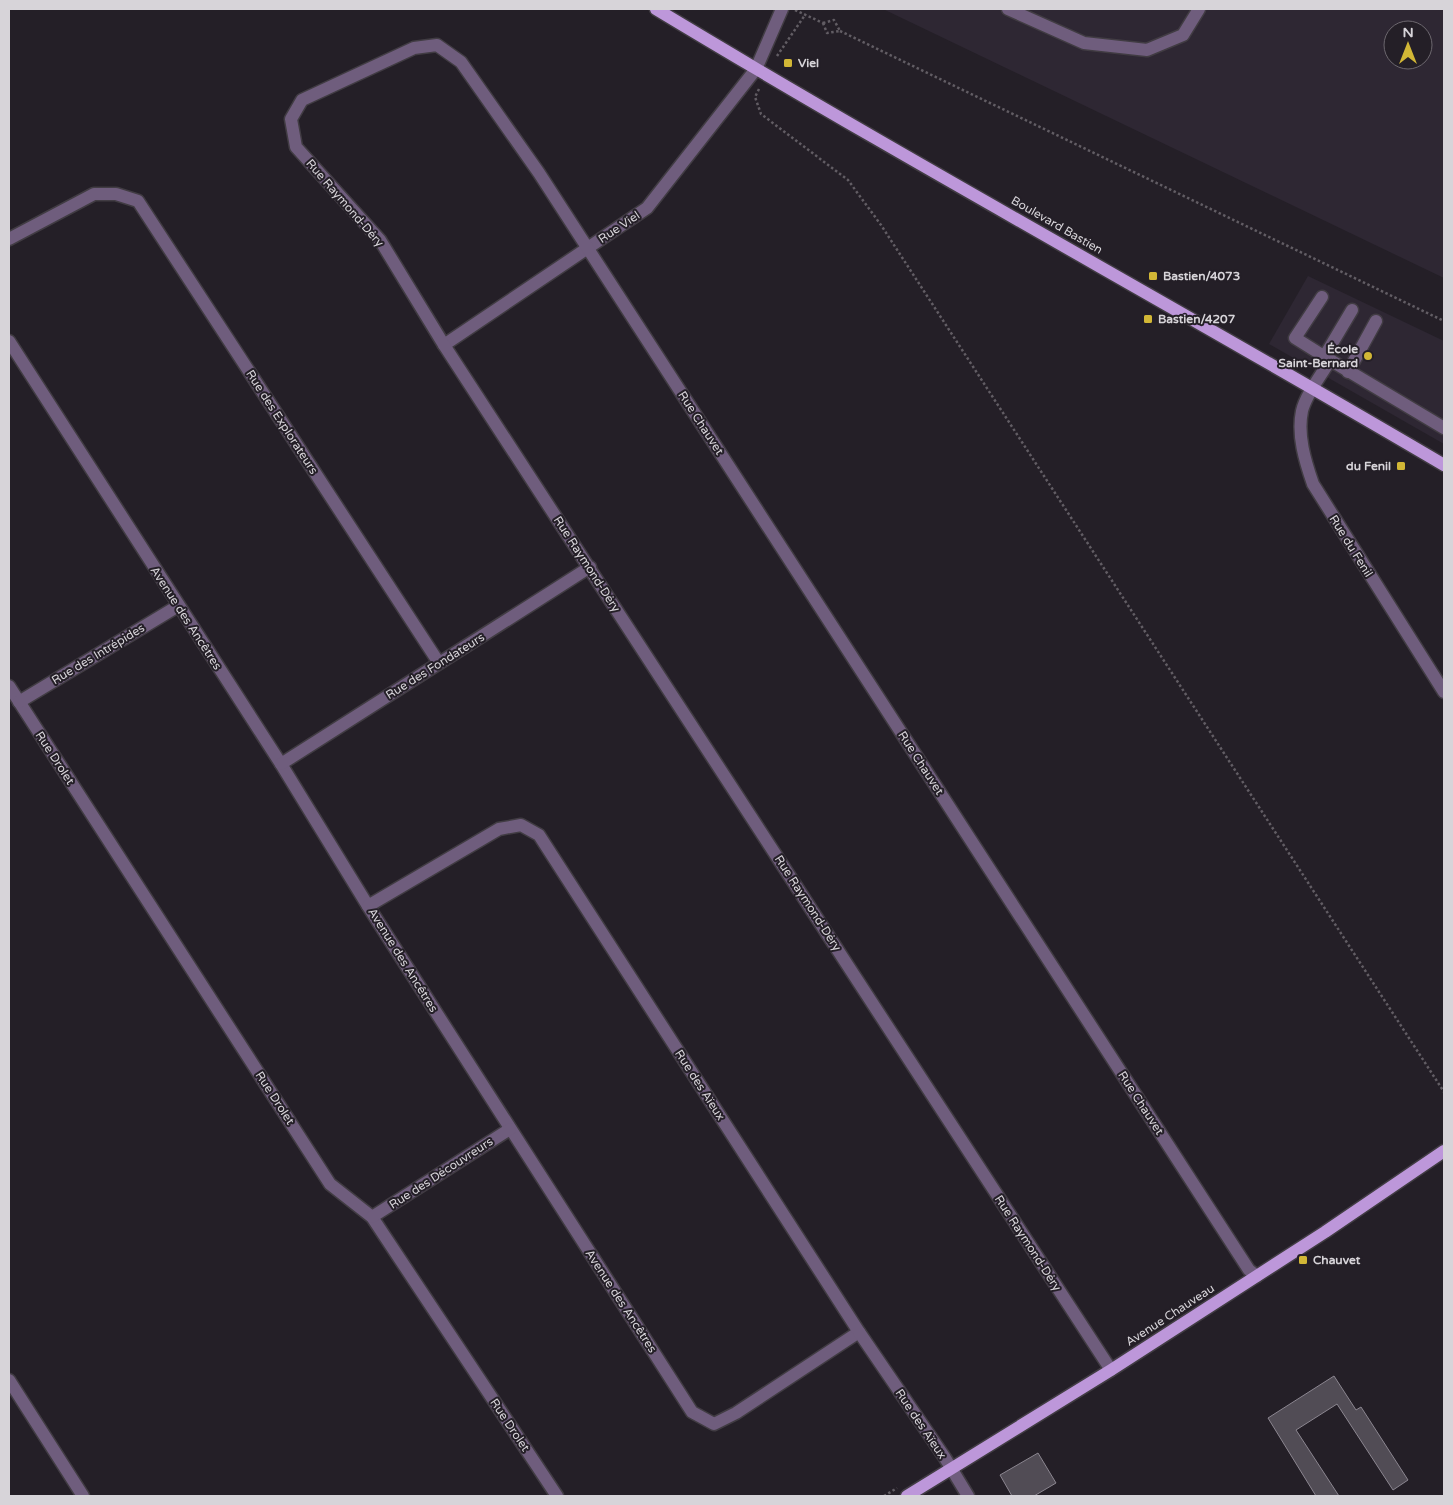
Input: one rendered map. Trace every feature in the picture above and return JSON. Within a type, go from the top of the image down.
[{"type":"main road","name":"Boulevard Bastien","points":[[656,9],[761,72],[1444,465]]},
{"type":"main road","name":"Avenue Chauveau","points":[[907,1496],[1111,1370],[1325,1232],[1444,1151]]},
{"type":"street","name":"Rue Viel","points":[[444,345],[646,208],[741,92],[761,72],[782,9]]},
{"type":"street","points":[[1008,9],[1084,43],[1147,50],[1183,35],[1199,9]]},
{"type":"street","name":"Rue Raymond-Déry","points":[[588,248],[539,173],[461,62],[437,45],[414,48],[302,100],[291,119],[296,147],[380,240],[444,345],[1111,1370]]},
{"type":"street","name":"Rue des Explorateurs","points":[[9,239],[94,194],[116,194],[138,201],[439,663]]},
{"type":"street","name":"Rue Chauvet","points":[[588,248],[1249,1270],[1257,1276]]},
{"type":"street","points":[[1322,297],[1296,338],[1348,372],[1444,428]]},
{"type":"street","name":"Rue du Fenil","points":[[1352,310],[1302,411],[1301,435],[1304,457],[1313,484],[1444,692]]},
{"type":"street","points":[[1348,372],[1376,321]]},
{"type":"street","name":"Avenue des Ancêtres","points":[[9,342],[281,764],[368,906],[692,1412],[714,1424],[736,1413],[859,1332]]},
{"type":"street","name":"Rue des Fondateurs","points":[[281,764],[590,568]]},
{"type":"street","name":"Rue des Intrépides","points":[[19,702],[178,606]]},
{"type":"street","name":"Rue Drolet","points":[[9,686],[330,1184],[372,1217],[557,1496]]},
{"type":"street","name":"Rue des Aïeux","points":[[368,906],[499,830],[521,825],[539,835],[859,1332],[952,1469],[968,1496]]},
{"type":"street","name":"Rue des Découvreurs","points":[[372,1217],[510,1129]]},
{"type":"street","points":[[9,1380],[83,1496]]},
{"type":"path","points":[[792,9],[823,23],[834,20],[840,31]]},
{"type":"path","points":[[806,15],[761,72],[756,97],[761,114],[848,180],[862,197],[1444,1092]]},
{"type":"path","points":[[823,23],[827,33],[840,31],[1444,321]]},
{"type":"shaded area","points":[[883,9],[1444,9],[1444,278]]},
{"type":"shaded area","name":"École Saint-Bernard","points":[[1308,276],[1444,341],[1444,444],[1269,344]]},
{"type":"building","points":[[1334,1376],[1356,1410],[1361,1407],[1408,1480],[1393,1490],[1337,1404],[1296,1430],[1339,1496],[1316,1496],[1268,1418]]},
{"type":"building","points":[[1038,1453],[1056,1483],[1034,1496],[1012,1496],[1000,1475]]},
{"type":"place","name":"Viel","points":[[788,63]]},
{"type":"place","name":"Bastien/4073","points":[[1153,276]]},
{"type":"place","name":"Bastien/4207","points":[[1148,319]]},
{"type":"place","name":"École Saint-Bernard","points":[[1368,356]]},
{"type":"place","name":"du Fenil","points":[[1401,466]]},
{"type":"place","name":"Chauvet","points":[[1303,1260]]}]
